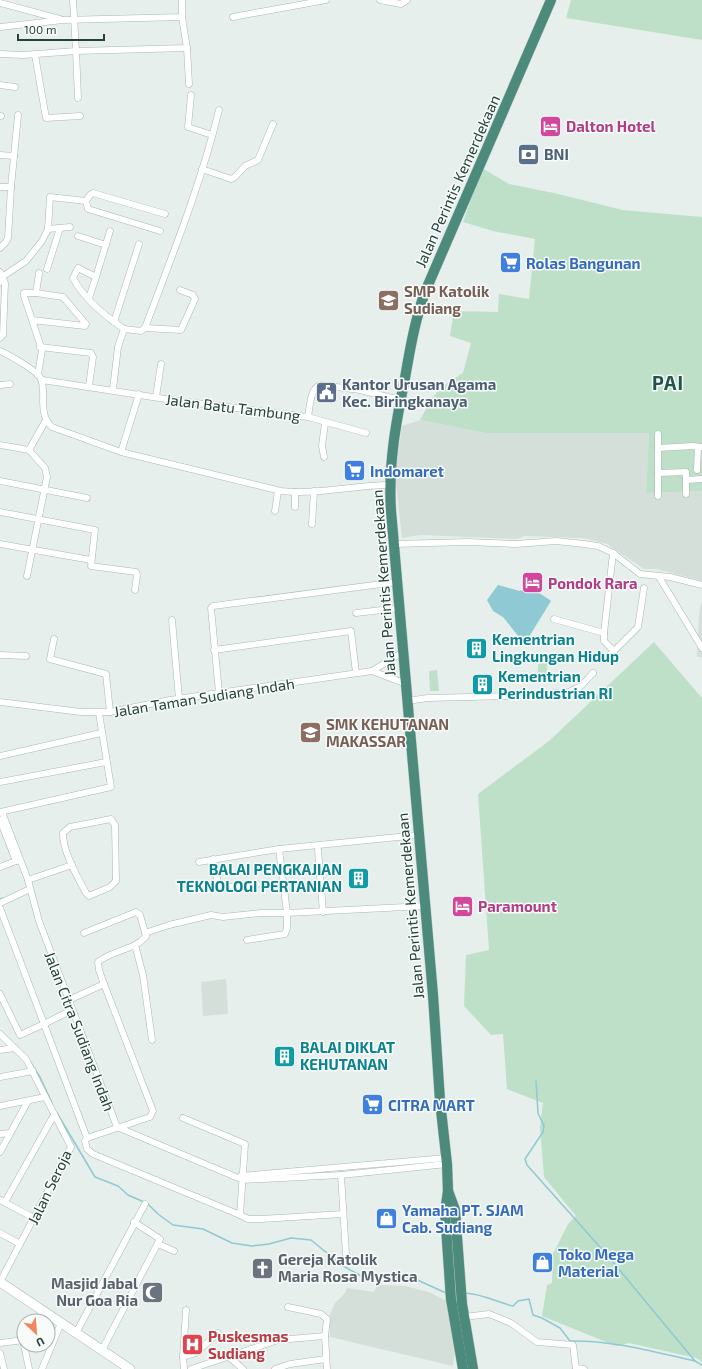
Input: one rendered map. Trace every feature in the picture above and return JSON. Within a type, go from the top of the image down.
[{"type":"highway","name":"Jalan Perintis Kemerdekaan","points":[[463,1369],[451,1299],[445,1212],[448,1191],[447,1161],[399,608],[391,504],[391,456],[416,318],[425,292],[551,0]]},
{"type":"highway","name":"Jalan Perintis Kemerdekaan","points":[[448,1191],[455,1210],[464,1317],[473,1369]]},
{"type":"main road","points":[[0,1282],[130,1369]]},
{"type":"street","points":[[73,0],[78,98]]},
{"type":"street","points":[[182,0],[182,17],[187,48],[190,84]]},
{"type":"street","points":[[233,17],[309,1],[326,0]]},
{"type":"street","points":[[380,0],[401,4],[407,0]]},
{"type":"street","points":[[0,3],[63,20]]},
{"type":"street","points":[[0,27],[63,20],[182,17]]},
{"type":"street","points":[[0,54],[35,55],[76,51],[187,48]]},
{"type":"street","points":[[35,55],[46,118],[80,116]]},
{"type":"street","points":[[0,85],[16,87]]},
{"type":"street","points":[[191,95],[188,127],[212,135]]},
{"type":"street","points":[[145,328],[202,169],[219,110]]},
{"type":"street","points":[[0,248],[8,238],[18,115]]},
{"type":"street","points":[[202,169],[231,179],[235,177],[245,166],[258,160],[273,124]]},
{"type":"street","points":[[0,155],[14,156]]},
{"type":"street","points":[[0,187],[11,187]]},
{"type":"street","points":[[160,231],[88,209],[86,201],[93,193],[165,214]]},
{"type":"street","points":[[0,338],[3,334],[5,283],[1,277],[26,261],[42,241],[48,229],[50,197],[86,201]]},
{"type":"street","points":[[48,229],[70,227]]},
{"type":"street","points":[[47,270],[60,228]]},
{"type":"street","points":[[89,298],[110,230]]},
{"type":"street","points":[[78,236],[106,245]]},
{"type":"street","points":[[114,322],[139,244]]},
{"type":"street","points":[[96,277],[78,268],[74,277],[79,287],[100,311],[124,329],[141,331],[145,328],[181,330],[195,299],[193,295],[180,290]]},
{"type":"street","points":[[36,293],[39,273]]},
{"type":"street","points":[[32,320],[86,325],[65,298],[26,292],[24,294],[40,347],[42,352],[40,377],[46,420],[56,429],[121,452],[278,491],[314,491],[366,485],[391,485]]},
{"type":"street","points":[[113,389],[118,347],[124,329]]},
{"type":"street","points":[[40,347],[91,353],[93,357],[89,386]]},
{"type":"street","points":[[0,351],[40,377]]},
{"type":"street","points":[[156,397],[161,364]]},
{"type":"street","name":"Jalan Batu Tambung","points":[[40,377],[156,397],[308,417],[313,390],[317,386],[321,385],[354,388],[400,400]]},
{"type":"street","points":[[0,385],[10,384]]},
{"type":"street","points":[[121,452],[139,394]]},
{"type":"street","points":[[308,417],[366,434]]},
{"type":"street","points":[[29,450],[46,420]]},
{"type":"street","points":[[324,457],[322,446],[325,423]]},
{"type":"street","points":[[658,434],[658,496]]},
{"type":"street","points":[[0,445],[29,450],[45,468],[47,477],[34,549],[27,576]]},
{"type":"street","points":[[658,448],[700,447],[699,470],[658,473]]},
{"type":"street","points":[[686,472],[686,494]]},
{"type":"street","points":[[686,480],[702,480]]},
{"type":"street","points":[[0,481],[87,498]]},
{"type":"street","points":[[275,511],[278,491]]},
{"type":"street","points":[[312,524],[314,491]]},
{"type":"street","points":[[295,492],[295,507]]},
{"type":"street","points":[[0,512],[95,530],[91,560],[92,567],[136,572],[135,590]]},
{"type":"street","points":[[394,544],[468,542],[516,544],[556,541],[598,546],[613,553],[640,574],[670,577],[702,585]]},
{"type":"street","points":[[0,544],[91,560]]},
{"type":"street","points":[[613,553],[604,641],[614,651]]},
{"type":"street","points":[[659,577],[702,648]]},
{"type":"street","points":[[219,693],[211,608],[213,606],[397,582]]},
{"type":"street","points":[[604,660],[638,627],[644,588]]},
{"type":"street","points":[[356,613],[399,608]]},
{"type":"street","points":[[554,619],[604,633]]},
{"type":"street","points":[[172,620],[179,699]]},
{"type":"street","points":[[214,650],[351,631],[356,673]]},
{"type":"street","points":[[54,639],[50,659],[106,674],[110,712]]},
{"type":"street","name":"Jalan Taman Sudiang Indah","points":[[0,702],[99,713],[110,712],[179,699],[372,671],[403,652]]},
{"type":"street","points":[[0,655],[26,656]]},
{"type":"street","points":[[372,671],[406,684]]},
{"type":"street","points":[[407,701],[428,698],[513,696],[569,692],[581,686],[593,673]]},
{"type":"street","points":[[1,812],[107,789],[111,785],[101,733],[99,713]]},
{"type":"street","points":[[0,756],[101,733]]},
{"type":"street","points":[[0,782],[106,762]]},
{"type":"street","name":"Jalan Citra Sudiang Indah","points":[[1,812],[18,860],[28,880],[39,921],[68,1000],[117,1126],[242,1177],[305,1174],[447,1161]]},
{"type":"street","points":[[108,819],[113,820],[116,864],[115,883],[91,896],[87,895],[72,865],[64,841],[65,830],[70,827],[108,819]]},
{"type":"street","points":[[0,820],[18,860],[0,867]]},
{"type":"street","points":[[199,862],[279,849],[362,839],[418,835]]},
{"type":"street","points":[[247,940],[285,934],[287,928],[287,913],[279,849]]},
{"type":"street","points":[[318,850],[323,912]]},
{"type":"street","points":[[213,859],[219,888],[257,884]]},
{"type":"street","points":[[28,880],[72,865]]},
{"type":"street","points":[[0,903],[30,889]]},
{"type":"street","points":[[87,1138],[117,1126],[150,1117],[153,1111],[99,970],[98,962],[106,956],[134,945],[145,937],[146,933],[169,925],[212,915],[223,917],[261,913],[323,912],[424,906]]},
{"type":"street","points":[[0,908],[87,1138],[85,1141],[87,1149],[93,1154],[248,1219],[343,1214]]},
{"type":"street","points":[[84,932],[136,912],[140,915],[146,933]]},
{"type":"street","points":[[134,945],[143,975],[152,1040]]},
{"type":"street","points":[[68,1000],[104,984]]},
{"type":"street","points":[[0,994],[20,1035],[72,1010]]},
{"type":"street","name":"Jalan Seroja","points":[[0,1034],[26,1059],[71,1147],[0,1282]]},
{"type":"street","points":[[0,1050],[14,1048]]},
{"type":"street","points":[[0,1077],[33,1071]]},
{"type":"street","points":[[0,1106],[45,1097]]},
{"type":"street","points":[[0,1152],[28,1101]]},
{"type":"street","points":[[34,1218],[2,1201],[54,1115]]},
{"type":"street","points":[[183,1118],[245,1144],[240,1215]]},
{"type":"street","points":[[0,1134],[10,1133]]},
{"type":"street","name":"Jalan Citra Sudiang Indah","points":[[305,1174],[341,1175],[447,1161]]},
{"type":"street","points":[[341,1175],[346,1254]]},
{"type":"street","points":[[76,1333],[134,1222],[145,1204]]},
{"type":"street","points":[[102,1350],[160,1238],[134,1222]]},
{"type":"street","points":[[0,1233],[20,1244]]},
{"type":"street","points":[[158,1244],[174,1252]]},
{"type":"street","points":[[288,1307],[324,1316],[327,1319],[325,1336],[327,1369]]},
{"type":"street","points":[[184,1369],[183,1357],[186,1310]]},
{"type":"street","points":[[464,1317],[489,1314],[511,1323],[537,1342],[573,1345],[576,1369],[584,1369]]},
{"type":"street","points":[[42,1369],[61,1323]]},
{"type":"street","points":[[183,1357],[196,1353],[218,1334]]},
{"type":"street","points":[[191,1369],[202,1368],[278,1340],[325,1336]]},
{"type":"street","points":[[0,1343],[16,1341]]},
{"type":"street","points":[[0,1352],[2,1366]]},
{"type":"street","points":[[25,1353],[28,1369]]},
{"type":"street","points":[[229,1357],[243,1369]]},
{"type":"street","points":[[275,1369],[290,1364],[326,1360]]},
{"type":"shaded area","points":[[420,420],[485,433],[649,433],[646,493],[702,491],[702,581],[657,569],[644,569],[607,544],[584,538],[525,536],[517,539],[420,535],[402,538],[395,475],[402,426]]},
{"type":"shaded area","points":[[702,600],[702,657],[697,657],[699,614]]},
{"type":"shaded area","points":[[226,979],[228,1014],[203,1016],[201,982]]},
{"type":"shaded area","points":[[377,1285],[405,1286],[429,1292],[448,1302],[455,1348],[453,1366],[330,1337],[330,1315],[335,1303],[345,1293],[347,1288],[374,1292]]},
{"type":"green space","points":[[571,0],[702,0],[702,40],[566,18]]},
{"type":"green space","points":[[482,168],[509,184],[554,193],[623,210],[702,217],[702,491],[646,493],[649,433],[485,433],[420,420],[431,400],[441,387],[463,373],[471,343],[450,336],[454,311],[498,312],[499,294],[529,299],[535,239],[493,231],[463,222]]},
{"type":"green space","points":[[654,642],[702,698],[702,1362],[696,1358],[629,1343],[616,1346],[542,1316],[547,1285],[552,1283],[553,1254],[568,1224],[576,1216],[544,1177],[540,1128],[543,1103],[507,1089],[503,1034],[491,1035],[464,1006],[466,955],[489,950],[478,794],[549,741]]},
{"type":"green space","points":[[539,656],[548,657],[546,678],[537,678]]},
{"type":"green space","points":[[437,670],[439,691],[430,691],[429,671]]},
{"type":"water","points":[[498,585],[520,591],[532,590],[551,601],[527,640],[523,642],[503,617],[493,611],[487,600]]},
{"type":"waterway","points":[[0,899],[4,898]]},
{"type":"waterway","points":[[27,1057],[40,1077],[52,1103]]},
{"type":"waterway","points":[[536,1081],[538,1113],[544,1126],[543,1132],[525,1159],[527,1165],[607,1255],[695,1361]]},
{"type":"waterway","points":[[57,1113],[95,1177],[118,1186],[128,1195],[144,1202]]},
{"type":"waterway","points":[[148,1204],[158,1214],[173,1225],[203,1229],[232,1243],[252,1246],[269,1244],[291,1238],[311,1240],[343,1266],[363,1277],[413,1278],[446,1293]]},
{"type":"waterway","points":[[465,1293],[478,1295],[513,1306],[518,1301],[529,1299],[533,1315],[542,1318],[560,1328],[570,1341],[601,1342],[633,1347],[695,1361],[702,1365]]},
{"type":"place","name":"Dalton Hotel","points":[[550,126]]},
{"type":"place","name":"BNI","points":[[529,154]]},
{"type":"place","name":"Rolas Bangunan","points":[[510,263]]},
{"type":"place","name":"SMP Katolik Sudiang","points":[[388,300]]},
{"type":"place","name":"Kantor Urusan Agama Kec. Biringkanaya","points":[[326,393]]},
{"type":"place","name":"Indomaret","points":[[355,471]]},
{"type":"place","name":"Pondok Rara","points":[[533,583]]},
{"type":"place","name":"Kementrian Lingkungan Hidup","points":[[476,648]]},
{"type":"place","name":"Kementrian Perindustrian RI","points":[[482,685]]},
{"type":"place","name":"SMK KEHUTANAN MAKASSAR","points":[[310,733]]},
{"type":"place","name":"BALAI PENGKAJIAN TEKNOLOGI PERTANIAN","points":[[358,878]]},
{"type":"place","name":"Paramount","points":[[462,906]]},
{"type":"place","name":"BALAI DIKLAT KEHUTANAN","points":[[285,1056]]},
{"type":"place","name":"CITRA MART","points":[[372,1105]]},
{"type":"place","name":"Yamaha PT. SJAM Cab. Sudiang","points":[[387,1219]]},
{"type":"place","name":"Toko Mega Material","points":[[542,1263]]},
{"type":"place","name":"Gereja Katolik Maria Rosa Mystica","points":[[263,1268]]},
{"type":"place","name":"Masjid Jabal Nur Goa Ria","points":[[153,1292]]},
{"type":"place","name":"Puskesmas Sudiang","points":[[193,1345]]},
{"type":"district","name":"PAI","points":[[668,382]]}]
